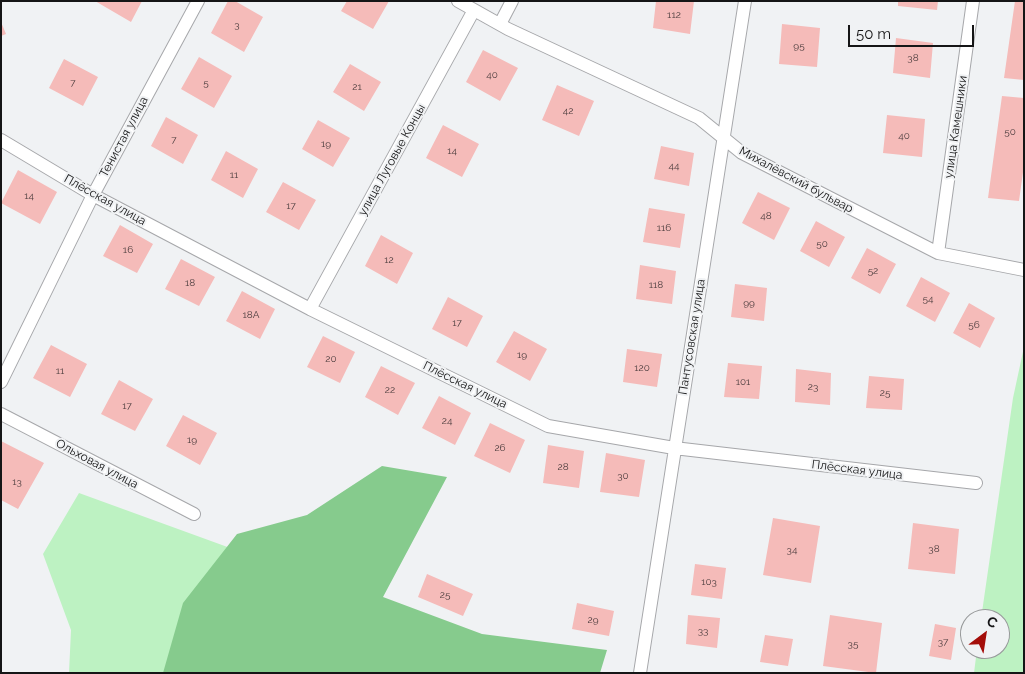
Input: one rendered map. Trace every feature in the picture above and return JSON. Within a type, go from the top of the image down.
[{"type":"street","name":"Тенистая улица","points":[[1,382],[93,195],[198,1]]},
{"type":"street","name":"Михалёвский бульвар","points":[[458,1],[500,24],[699,118],[742,153],[938,253],[1024,270]]},
{"type":"street","points":[[500,24],[512,1]]},
{"type":"street","name":"Пантусовская улица","points":[[640,673],[745,1]]},
{"type":"street","name":"улица Камешники","points":[[938,253],[973,1]]},
{"type":"street","name":"улица Луговые Концы","points":[[310,310],[474,10]]},
{"type":"street","name":"Плёсская улица","points":[[1,140],[93,195],[310,310],[548,426],[674,448],[976,484]]},
{"type":"street","name":"Ольховая улица","points":[[1,414],[194,514]]},
{"type":"green space","points":[[1024,347],[1024,673],[974,673],[976,659],[1010,659],[1010,609],[982,609],[1013,398]]},
{"type":"green space","points":[[382,466],[447,477],[383,597],[482,634],[607,650],[600,673],[163,673],[183,603],[237,534],[307,515]]},
{"type":"green space","points":[[79,493],[574,673],[69,673],[71,630],[43,554]]},
{"type":"building","points":[[95,1],[142,1],[131,22]]},
{"type":"building","points":[[228,1],[235,1],[263,17],[244,52],[211,33]]},
{"type":"building","points":[[347,1],[389,1],[373,29],[341,11]]},
{"type":"building","points":[[656,1],[694,1],[690,34],[653,28]]},
{"type":"building","points":[[898,1],[938,1],[937,10],[898,6]]},
{"type":"building","points":[[1015,1],[1024,1],[1024,80],[1004,78]]},
{"type":"building","points":[[1,22],[6,34],[1,36]]},
{"type":"building","points":[[782,24],[820,28],[817,67],[779,64]]},
{"type":"building","points":[[896,38],[933,43],[930,78],[893,73]]},
{"type":"building","points":[[483,50],[518,68],[500,101],[466,82]]},
{"type":"building","points":[[199,57],[232,76],[214,108],[181,89]]},
{"type":"building","points":[[64,59],[98,77],[83,106],[49,88]]},
{"type":"building","points":[[350,64],[381,82],[364,111],[333,92]]},
{"type":"building","points":[[557,85],[594,101],[579,136],[542,120]]},
{"type":"building","points":[[1002,96],[1024,98],[1024,165],[1019,201],[988,198]]},
{"type":"building","points":[[887,115],[925,119],[922,157],[883,153]]},
{"type":"building","points":[[166,117],[198,135],[183,164],[151,146]]},
{"type":"building","points":[[318,120],[350,138],[333,167],[302,149]]},
{"type":"building","points":[[443,125],[479,144],[462,177],[426,158]]},
{"type":"building","points":[[661,146],[694,153],[689,186],[654,179]]},
{"type":"building","points":[[226,151],[258,169],[243,198],[211,180]]},
{"type":"building","points":[[18,170],[57,192],[40,224],[1,203]]},
{"type":"building","points":[[283,182],[316,200],[299,230],[266,212]]},
{"type":"building","points":[[758,192],[790,208],[774,240],[742,223]]},
{"type":"building","points":[[649,208],[685,214],[680,248],[643,242]]},
{"type":"building","points":[[816,221],[845,237],[829,267],[800,251]]},
{"type":"building","points":[[120,225],[153,244],[137,273],[103,256]]},
{"type":"building","points":[[381,235],[413,253],[397,284],[365,266]]},
{"type":"building","points":[[867,248],[896,264],[880,294],[851,278]]},
{"type":"building","points":[[181,259],[215,277],[199,306],[165,289]]},
{"type":"building","points":[[640,265],[676,271],[672,304],[636,299]]},
{"type":"building","points":[[921,277],[950,293],[935,322],[906,306]]},
{"type":"building","points":[[735,284],[767,288],[764,321],[731,317]]},
{"type":"building","points":[[242,291],[275,309],[260,339],[226,321]]},
{"type":"building","points":[[448,297],[483,316],[467,347],[432,329]]},
{"type":"building","points":[[969,303],[995,318],[980,348],[953,333]]},
{"type":"building","points":[[514,331],[547,349],[530,381],[496,362]]},
{"type":"building","points":[[323,336],[355,352],[340,383],[307,367]]},
{"type":"building","points":[[51,345],[87,364],[70,397],[33,378]]},
{"type":"building","points":[[627,349],[662,354],[657,387],[623,382]]},
{"type":"building","points":[[728,363],[762,366],[759,399],[724,397]]},
{"type":"building","points":[[381,366],[415,383],[398,415],[365,397]]},
{"type":"building","points":[[796,369],[831,373],[830,405],[795,402]]},
{"type":"building","points":[[869,376],[904,379],[902,410],[866,408]]},
{"type":"building","points":[[119,380],[153,399],[135,431],[101,414]]},
{"type":"building","points":[[439,396],[471,413],[455,445],[422,428]]},
{"type":"building","points":[[183,415],[217,433],[200,465],[166,446]]},
{"type":"building","points":[[490,423],[525,440],[510,473],[474,456]]},
{"type":"building","points":[[1,441],[44,463],[18,509],[1,500]]},
{"type":"building","points":[[548,445],[584,451],[579,488],[543,483]]},
{"type":"building","points":[[606,453],[645,460],[639,497],[600,492]]},
{"type":"building","points":[[773,518],[820,526],[811,583],[763,575]]},
{"type":"building","points":[[913,523],[959,529],[955,574],[908,569]]},
{"type":"building","points":[[695,564],[726,568],[722,599],[691,595]]},
{"type":"building","points":[[427,574],[473,594],[463,616],[418,597]]},
{"type":"building","points":[[577,603],[614,611],[609,636],[572,629]]},
{"type":"building","points":[[688,615],[720,618],[717,648],[686,644]]},
{"type":"building","points":[[830,615],[882,623],[876,673],[823,666]]},
{"type":"building","points":[[935,624],[956,628],[951,660],[929,656]]},
{"type":"building","points":[[765,635],[793,639],[788,666],[760,662]]}]
